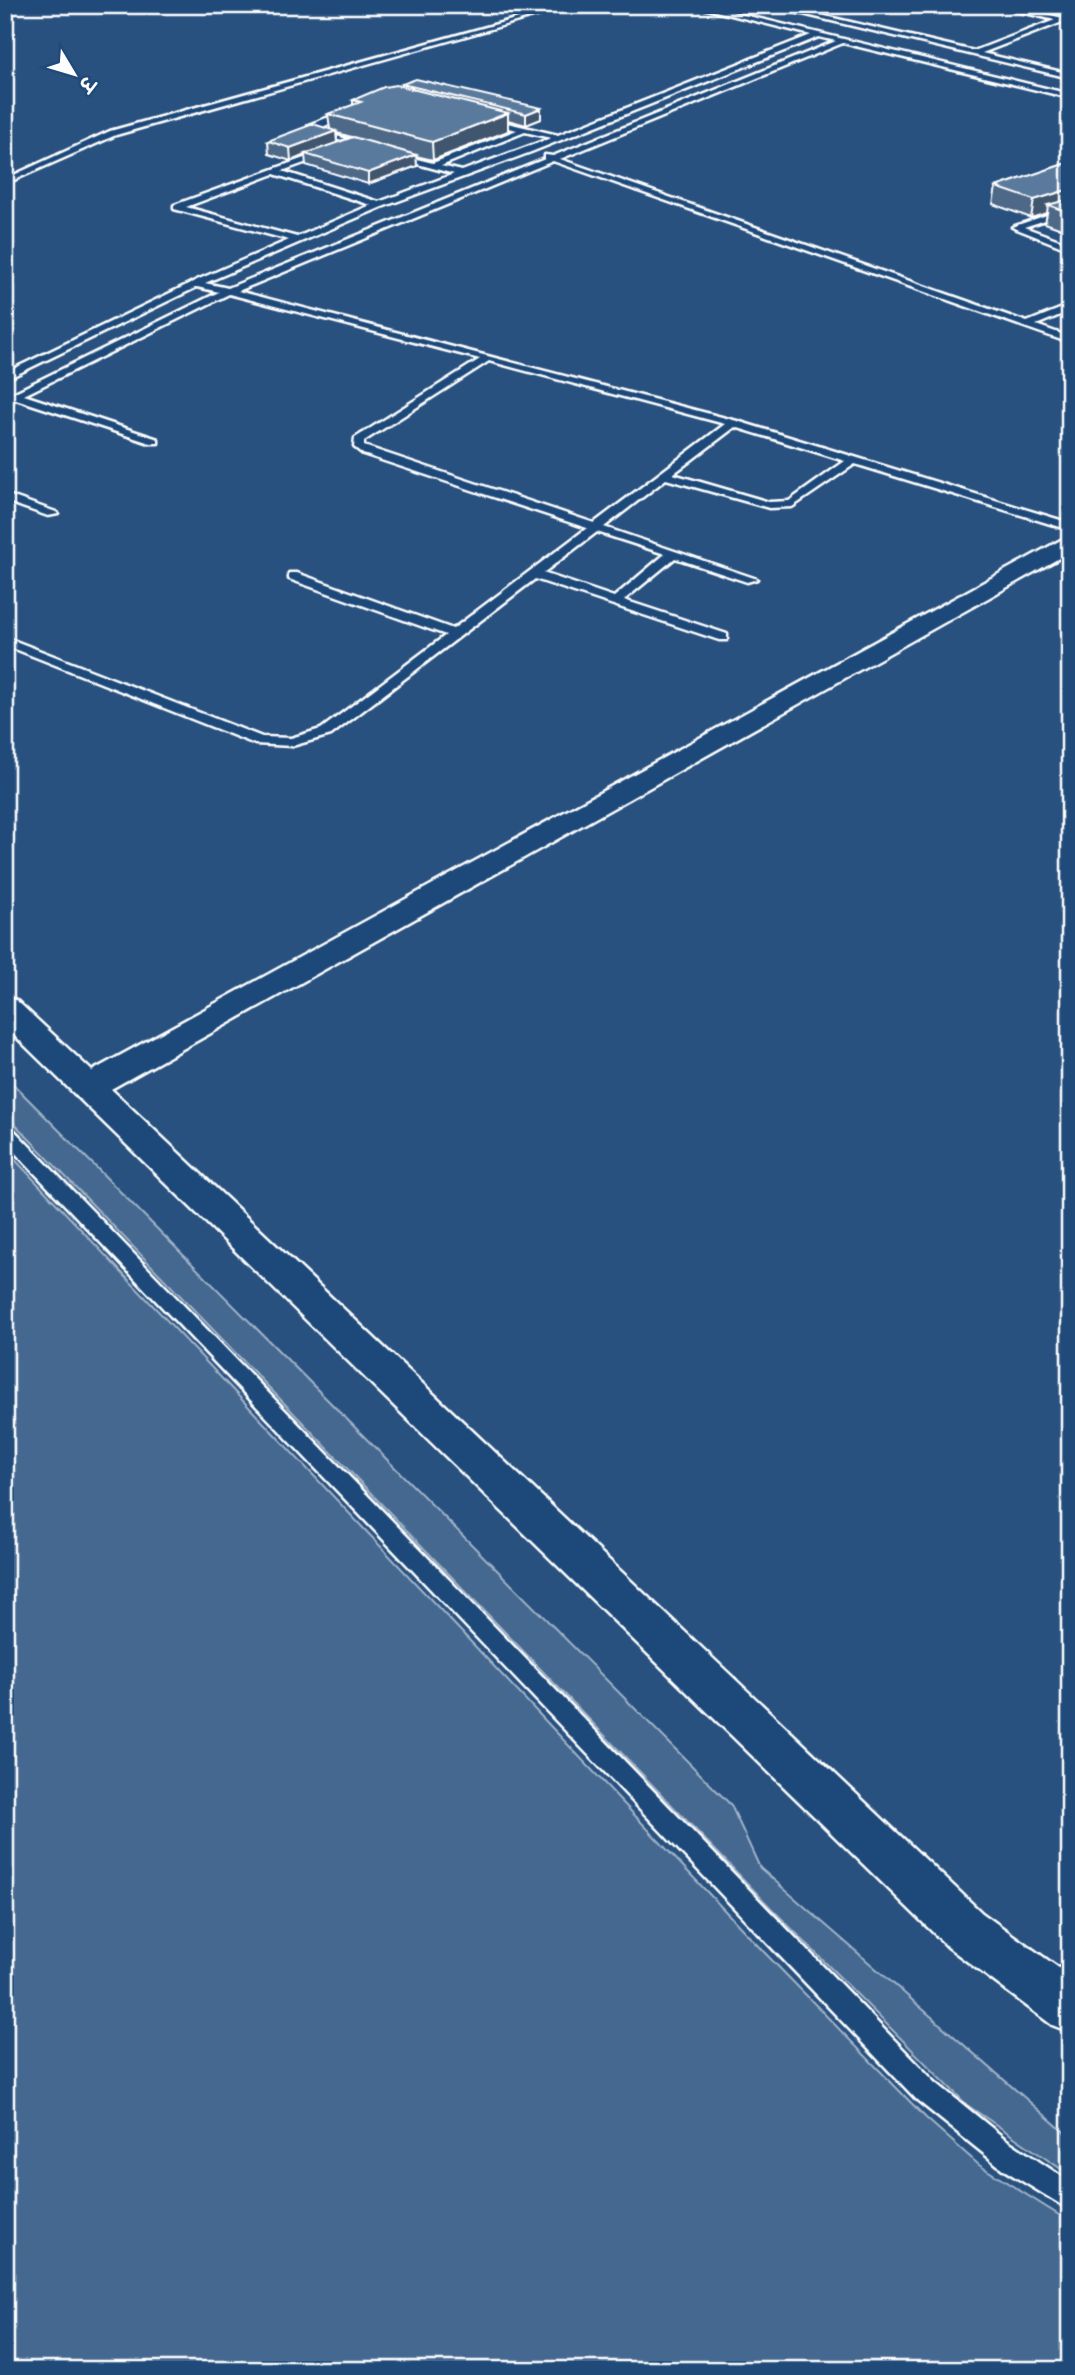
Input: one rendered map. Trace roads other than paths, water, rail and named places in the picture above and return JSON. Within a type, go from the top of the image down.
[{"type":"street","points":[[89,1087],[1070,542]]},
{"type":"street","points":[[5,1007],[965,1930],[1070,2007]]},
{"type":"lane","points":[[510,5],[541,14]]},
{"type":"lane","points":[[5,182],[113,133],[572,5]]},
{"type":"lane","points":[[694,5],[1070,96]]},
{"type":"lane","points":[[768,5],[1070,76]]},
{"type":"lane","points":[[995,5],[1066,21]]},
{"type":"lane","points":[[974,54],[1066,21]]},
{"type":"lane","points":[[5,377],[87,340],[196,284],[379,205],[528,150],[821,34]]},
{"type":"lane","points":[[11,398],[226,292],[845,40]]},
{"type":"lane","points":[[359,109],[311,127],[312,131],[374,150]]},
{"type":"lane","points":[[474,117],[559,138]]},
{"type":"lane","points":[[432,166],[526,129]]},
{"type":"lane","points":[[298,240],[177,207],[351,144]]},
{"type":"lane","points":[[528,150],[1070,340]]},
{"type":"lane","points":[[386,153],[462,174]]},
{"type":"lane","points":[[273,171],[379,205]]},
{"type":"lane","points":[[1070,209],[1016,227],[1070,247]]},
{"type":"lane","points":[[196,284],[296,307],[733,423],[1070,527]]},
{"type":"lane","points":[[1028,325],[1070,308]]},
{"type":"lane","points":[[488,358],[359,440],[359,447],[594,529],[751,579]]},
{"type":"lane","points":[[11,398],[153,440]]},
{"type":"lane","points":[[5,641],[260,741],[292,742],[326,732],[733,423]]},
{"type":"lane","points":[[664,475],[769,505],[781,506],[792,504],[853,460]]},
{"type":"lane","points":[[5,497],[52,514]]},
{"type":"lane","points":[[616,601],[672,554]]},
{"type":"lane","points":[[533,574],[723,637]]},
{"type":"lane","points":[[293,576],[454,634]]},
{"type":"lane","points":[[5,1131],[926,2091],[968,2128],[1028,2174],[1070,2197]]}]
